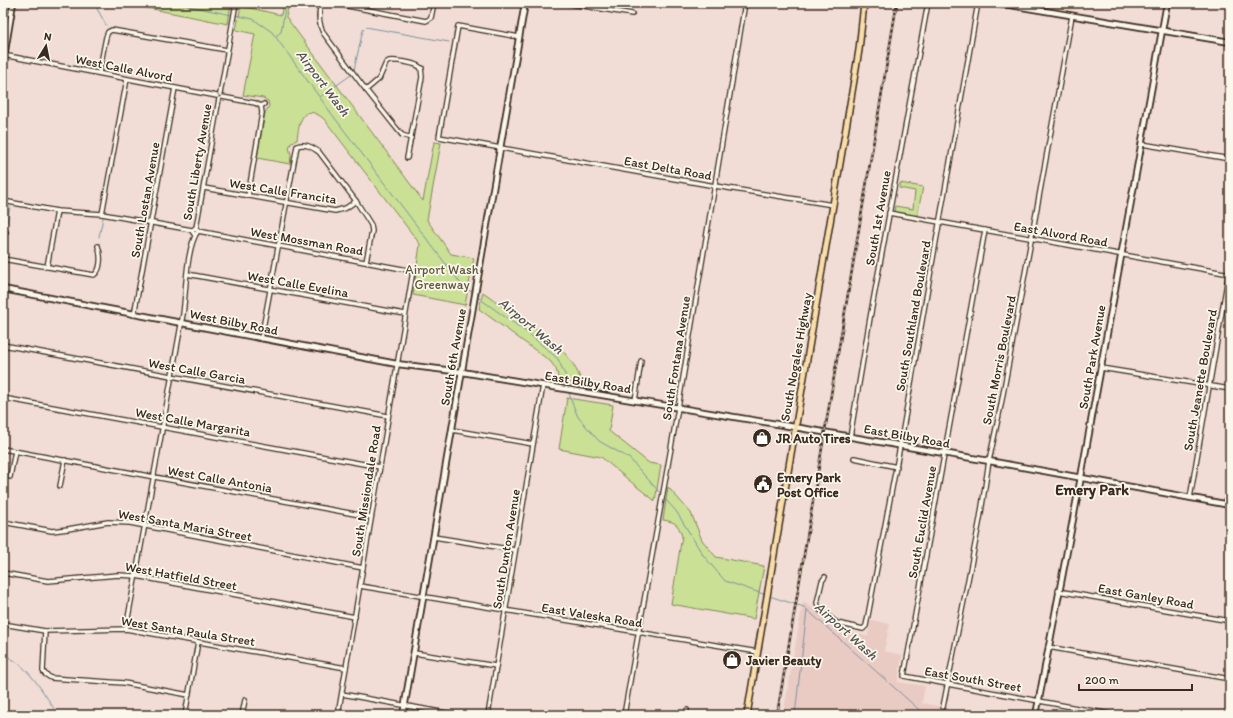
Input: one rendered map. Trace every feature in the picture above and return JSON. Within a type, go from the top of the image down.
[{"type":"main road","name":"South Nogales Highway","points":[[747,715],[859,50],[864,3]]},
{"type":"street","points":[[3,8],[4,3]]},
{"type":"street","points":[[3,63],[13,3]]},
{"type":"street","name":"South Liberty Avenue","points":[[126,629],[172,376],[185,301],[187,274],[204,188],[236,3]]},
{"type":"street","points":[[320,3],[319,20],[321,30],[402,135],[411,138]]},
{"type":"street","points":[[332,3],[423,21],[429,20],[432,16],[434,3]]},
{"type":"street","name":"South 6th Avenue","points":[[403,715],[525,3]]},
{"type":"street","points":[[566,3],[632,14]]},
{"type":"street","name":"South Fontana Avenue","points":[[624,715],[678,408],[745,3]]},
{"type":"street","name":"South 1st Avenue","points":[[850,437],[870,318],[928,3]]},
{"type":"street","name":"South Southland Boulevard","points":[[825,577],[822,581],[818,605],[820,610],[837,623],[862,629],[866,626],[897,466],[978,3]]},
{"type":"street","points":[[998,3],[1230,42]]},
{"type":"street","name":"South Park Avenue","points":[[1036,715],[1058,591],[1081,478],[1167,3]]},
{"type":"street","name":"South Morris Boulevard","points":[[944,707],[980,519],[989,461],[1001,406],[1072,16]]},
{"type":"street","name":"East Delta Road","points":[[519,37],[458,26],[439,137],[500,149],[833,205]]},
{"type":"street","points":[[99,74],[109,29],[227,50]]},
{"type":"street","name":"West Calle Alvord","points":[[4,56],[262,105],[262,113],[248,196]]},
{"type":"street","points":[[366,90],[379,79],[386,63],[389,61],[418,65],[422,68],[422,77],[407,158]]},
{"type":"street","points":[[102,214],[127,79]]},
{"type":"street","name":"South Lostan Avenue","points":[[134,315],[175,88]]},
{"type":"street","points":[[1142,144],[1230,159]]},
{"type":"street","points":[[261,339],[295,146],[310,146],[319,152],[356,201],[371,225],[372,231],[366,262]]},
{"type":"street","name":"West Calle Francita","points":[[204,188],[335,212],[346,208],[356,201]]},
{"type":"street","name":"West Mossman Road","points":[[3,201],[57,210],[102,214],[151,222],[412,271]]},
{"type":"street","points":[[47,267],[57,210]]},
{"type":"street","name":"East Alvord Road","points":[[889,213],[1229,273]]},
{"type":"street","name":"South Euclid Avenue","points":[[904,676],[985,230]]},
{"type":"street","points":[[3,236],[6,232]]},
{"type":"street","points":[[3,259],[96,275],[101,254],[98,246]]},
{"type":"street","name":"South Jeanette Boulevard","points":[[1190,498],[1230,265]]},
{"type":"street","name":"South Missiondale Road","points":[[338,715],[412,271]]},
{"type":"street","name":"West Calle Evelina","points":[[187,274],[405,314]]},
{"type":"street","name":"West Bilby Road","points":[[3,289],[397,364],[462,372]]},
{"type":"street","name":"West Calle Garcia","points":[[3,345],[388,416]]},
{"type":"street","points":[[636,401],[642,361]]},
{"type":"street","points":[[1101,368],[1230,389]]},
{"type":"street","name":"East Bilby Road","points":[[462,372],[944,453],[1230,505]]},
{"type":"street","name":"South Dunton Avenue","points":[[488,715],[543,385]]},
{"type":"street","name":"West Calle Margarita","points":[[3,398],[380,467]]},
{"type":"street","points":[[452,430],[533,444]]},
{"type":"street","name":"West Calle Antonia","points":[[3,449],[372,517]]},
{"type":"street","points":[[10,477],[15,451]]},
{"type":"street","points":[[854,458],[897,466]]},
{"type":"street","points":[[60,486],[65,460]]},
{"type":"street","name":"West Santa Maria Street","points":[[3,522],[52,531],[108,522],[130,523],[363,568]]},
{"type":"street","points":[[434,537],[515,550]]},
{"type":"street","name":"West Hatfield Street","points":[[3,573],[48,581],[118,575],[136,576],[355,617]]},
{"type":"street","name":"East Valeska Road","points":[[360,586],[758,652]]},
{"type":"street","name":"East Ganley Road","points":[[1058,591],[1230,621]]},
{"type":"street","name":"West Santa Paula Street","points":[[3,624],[45,632],[126,629],[346,668]]},
{"type":"street","points":[[45,632],[43,668],[45,674],[50,678],[124,683],[189,695]]},
{"type":"street","points":[[185,715],[198,642]]},
{"type":"street","points":[[1048,648],[1230,679]]},
{"type":"street","points":[[414,653],[496,666]]},
{"type":"street","name":"East South Street","points":[[904,676],[1115,715]]},
{"type":"street","points":[[342,694],[457,715]]},
{"type":"street","points":[[242,715],[245,700]]},
{"type":"street","points":[[686,715],[687,710]]},
{"type":"shaded area","points":[[803,601],[846,632],[868,636],[871,620],[890,624],[884,651],[902,655],[898,682],[925,686],[922,703],[948,708],[947,715],[783,715]]},
{"type":"green space","points":[[122,3],[231,3],[228,24]]},
{"type":"green space","name":"Airport Wash Greenway","points":[[283,3],[289,3],[286,17],[423,201],[434,142],[441,143],[427,220],[451,254],[474,258],[465,305],[413,295],[420,244],[324,119],[317,114],[311,112],[306,113],[303,116],[299,127],[297,140],[292,142],[289,147],[291,155],[290,164],[257,158],[265,113],[269,106],[268,101],[263,98],[243,95],[255,34],[236,30],[241,6],[281,15]]},
{"type":"green space","points":[[900,183],[923,187],[917,216],[894,212],[895,206],[913,209],[915,191],[899,188]]},
{"type":"green space","name":"Airport Wash Greenway","points":[[483,292],[551,340],[573,364],[582,384],[559,380],[556,369],[550,361],[479,309]]},
{"type":"green space","points":[[567,398],[613,405],[609,431],[649,463],[661,465],[655,501],[601,457],[559,449]]},
{"type":"green space","points":[[668,487],[691,513],[702,540],[716,557],[764,566],[754,619],[671,604],[682,536],[676,524],[663,520]]},
{"type":"waterway","points":[[94,3],[106,25]]},
{"type":"waterway","name":"Airport Wash","points":[[174,3],[232,15]]},
{"type":"waterway","points":[[276,36],[281,32],[286,3]]},
{"type":"waterway","name":"Airport Wash","points":[[235,15],[253,19],[272,32],[331,113],[461,284],[474,294]]},
{"type":"waterway","points":[[354,70],[363,30],[366,27],[449,42]]},
{"type":"waterway","points":[[320,97],[351,75]]},
{"type":"waterway","points":[[7,223],[10,207]]},
{"type":"waterway","points":[[99,237],[103,218]]},
{"type":"waterway","name":"Airport Wash","points":[[476,296],[529,334],[558,359],[567,379],[568,389]]},
{"type":"waterway","name":"Airport Wash","points":[[569,392],[578,417],[599,441],[629,458],[662,495]]},
{"type":"waterway","name":"Airport Wash","points":[[664,498],[676,511],[703,555],[725,581],[766,595]]},
{"type":"waterway","name":"Airport Wash","points":[[769,596],[804,607],[925,715]]},
{"type":"waterway","points":[[795,715],[807,610]]},
{"type":"waterway","points":[[3,655],[12,659],[28,672],[58,715]]},
{"type":"railway","points":[[777,715],[897,3]]},
{"type":"place","name":"JR Auto Tires","points":[[762,438]]},
{"type":"place","name":"Emery Park Post Office","points":[[763,484]]},
{"type":"place","name":"Javier Beauty","points":[[732,660]]},
{"type":"district","name":"Emery Park","points":[[1092,490]]}]
